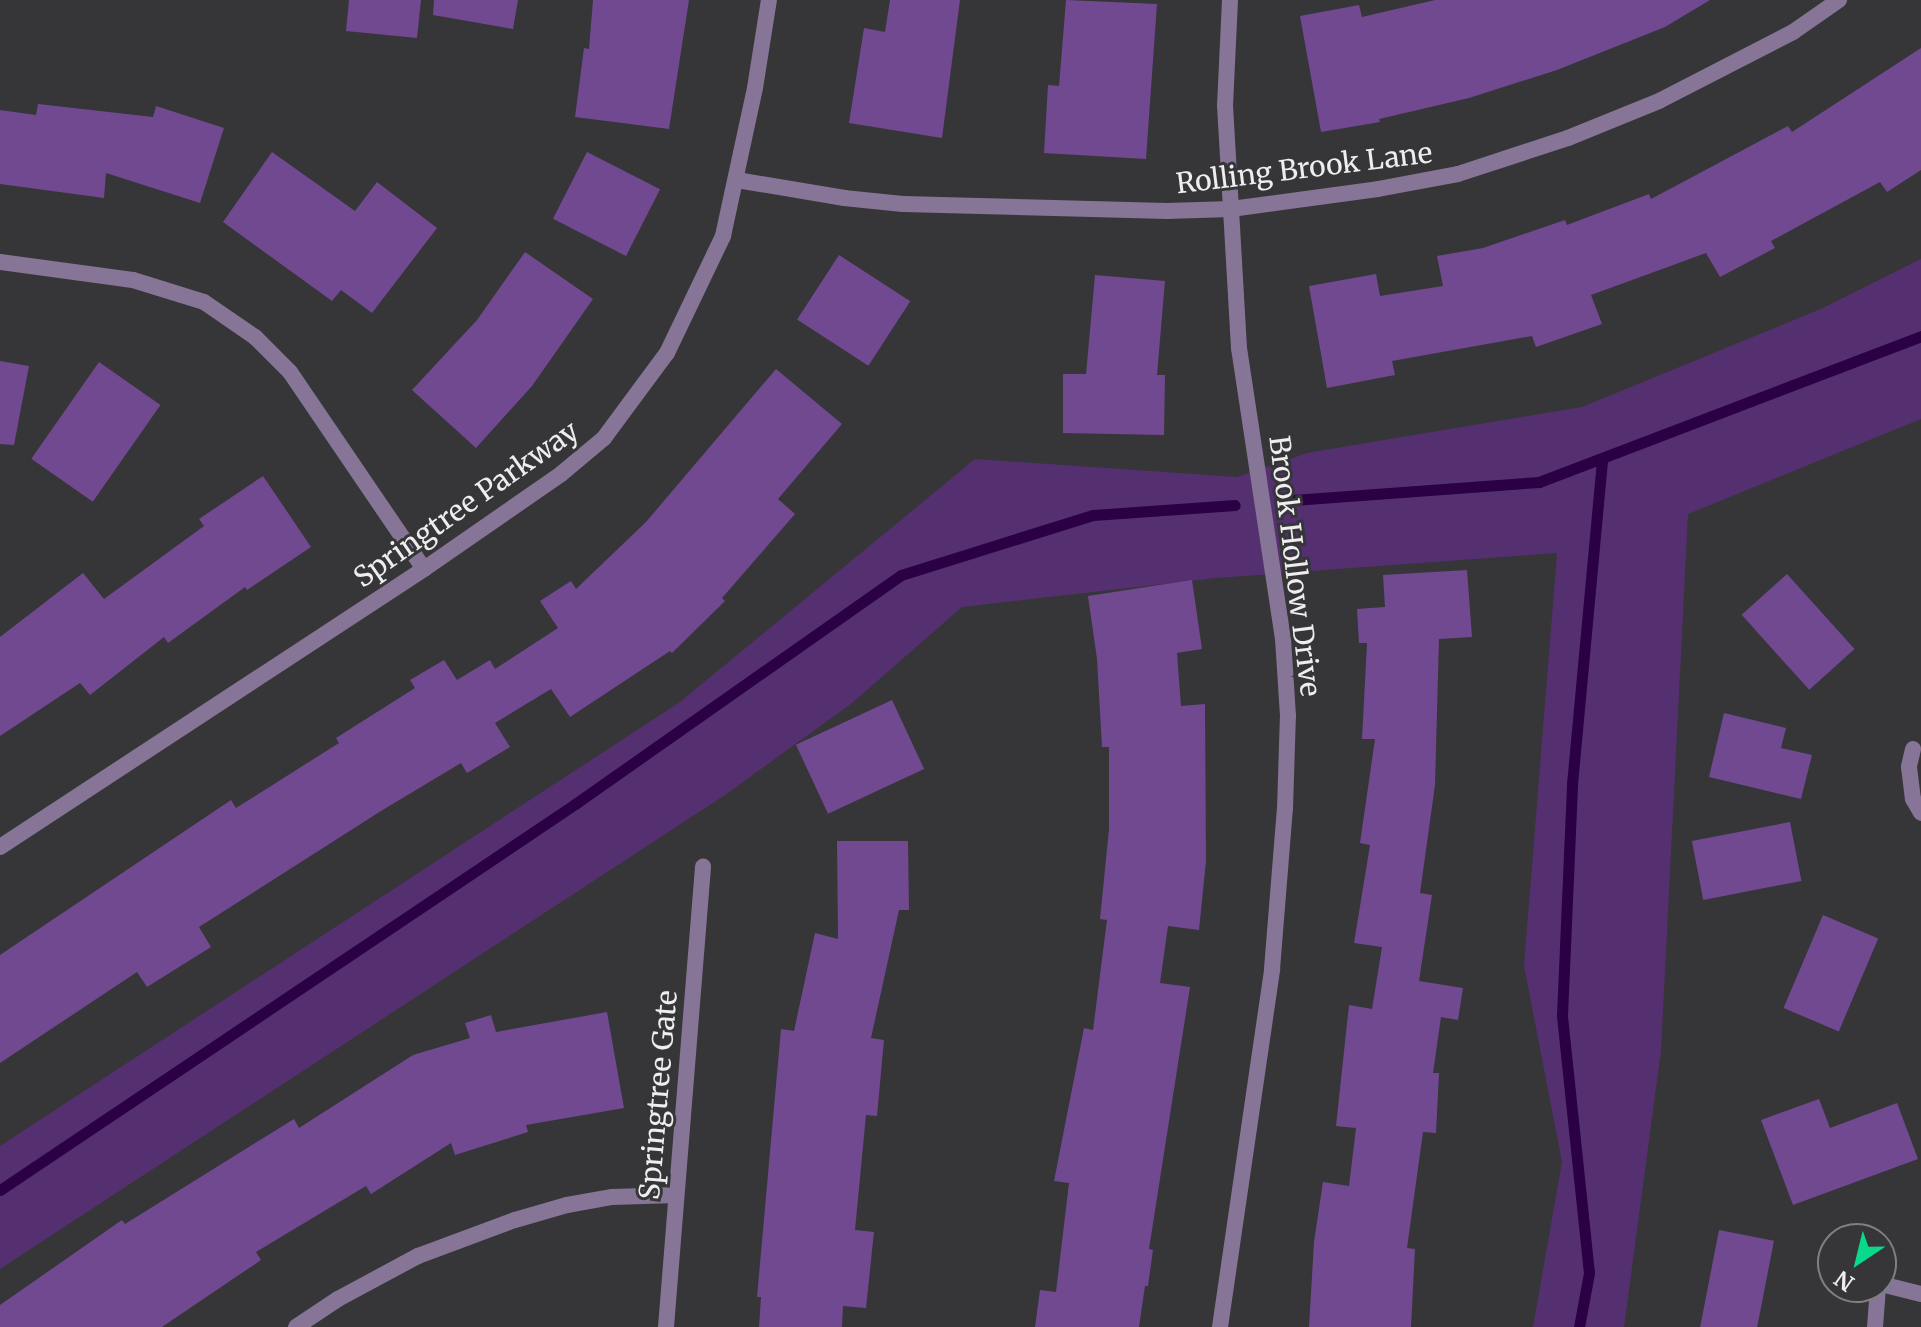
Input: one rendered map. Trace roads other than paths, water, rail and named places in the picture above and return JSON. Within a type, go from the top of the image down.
[{"type":"street","name":"Springtree Parkway","points":[[0,847],[424,569],[561,474],[604,438],[667,353],[723,236],[737,180],[769,0]]},
{"type":"street","name":"Brook Hollow Drive","points":[[1220,1327],[1272,969],[1285,809],[1288,716],[1283,639],[1239,348],[1225,106],[1230,0]]},
{"type":"street","name":"Rolling Brook Lane","points":[[737,180],[903,204],[1167,211],[1231,209],[1458,174],[1568,138],[1659,101],[1793,32],[1839,0]]},
{"type":"street","points":[[0,262],[133,280],[204,302],[255,337],[290,372],[424,569]]},
{"type":"street","points":[[1913,749],[1909,767],[1913,799],[1921,813]]},
{"type":"street","name":"Springtree Gate","points":[[666,1327],[703,866]]},
{"type":"street","points":[[296,1327],[338,1299],[418,1256],[515,1220],[567,1205],[612,1197],[676,1195]]},
{"type":"street","points":[[1897,1289],[1921,1294]]},
{"type":"street","points":[[1875,1327],[1878,1303]]},
{"type":"waterway","points":[[1293,500],[1539,482],[1921,336]]},
{"type":"waterway","points":[[1579,1327],[1589,1273],[1562,1015],[1572,784],[1602,458]]},
{"type":"waterway","points":[[0,1190],[575,804],[901,575],[1093,515],[1235,505]]}]
